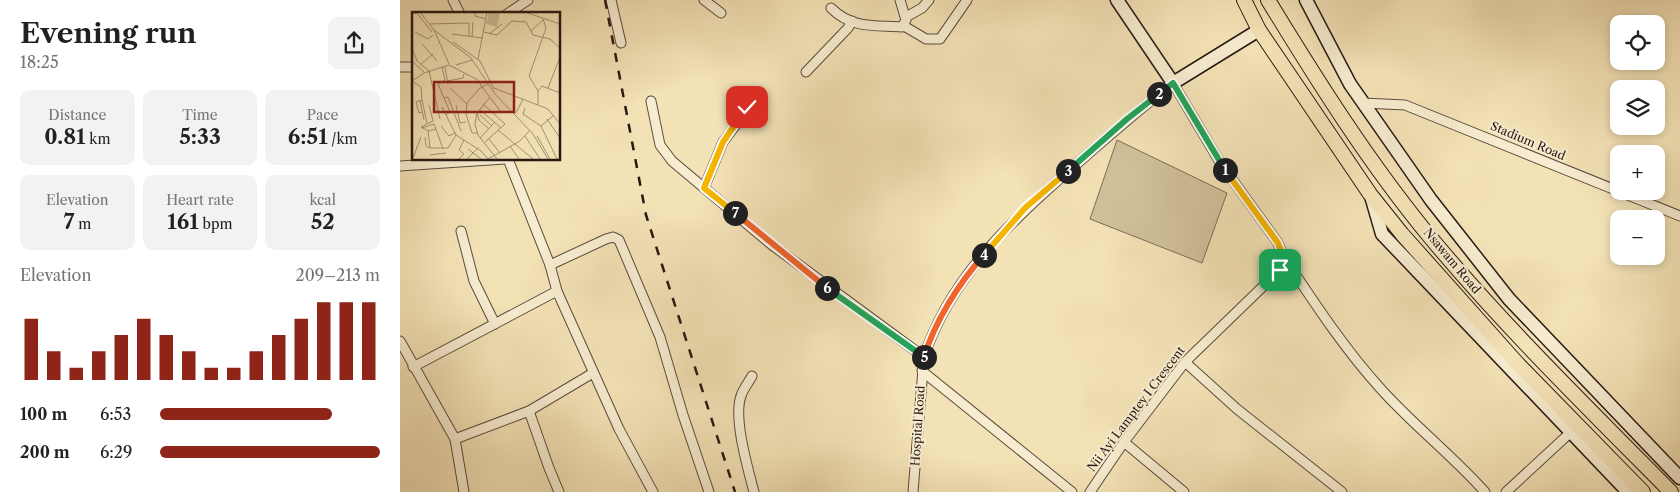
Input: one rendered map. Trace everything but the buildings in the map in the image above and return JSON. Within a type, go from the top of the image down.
[{"type":"highway","name":"Nsawam Road","points":[[1244,0],[1259,30],[1370,194],[1402,234],[1481,324],[1643,492]]},
{"type":"highway","name":"Nsawam Road","points":[[1268,0],[1310,71],[1359,144],[1429,235],[1515,333],[1672,492]]},
{"type":"main road","points":[[1117,0],[1173,83]]},
{"type":"main road","points":[[1306,0],[1350,84],[1431,200],[1509,299],[1680,478]]},
{"type":"main road","name":"Hospital Road","points":[[1173,83],[1259,30]]},
{"type":"main road","points":[[1370,194],[1382,234],[1628,492]]},
{"type":"street","points":[[453,0],[459,12]]},
{"type":"street","points":[[510,12],[528,0]]},
{"type":"street","points":[[611,0],[621,44]]},
{"type":"street","points":[[704,0],[721,14]]},
{"type":"street","points":[[900,0],[905,21],[926,39],[940,39],[967,0]]},
{"type":"street","points":[[831,8],[852,21],[872,27],[905,21],[929,0]]},
{"type":"street","points":[[806,72],[848,28],[852,21]]},
{"type":"street","points":[[1173,83],[1221,164],[1278,243],[1283,256],[1334,333],[1380,388],[1461,466],[1485,492]]},
{"type":"street","name":"Hospital Road","points":[[913,492],[924,357],[928,342],[971,269],[1025,208],[1127,119],[1173,83]]},
{"type":"street","points":[[704,188],[723,142],[757,97]]},
{"type":"street","points":[[652,101],[656,130],[665,155],[772,245],[924,357]]},
{"type":"street","name":"Stadium Road","points":[[1363,103],[1404,105],[1680,216]]},
{"type":"street","points":[[400,166],[492,160]]},
{"type":"street","points":[[507,160],[550,266],[557,291],[619,429],[653,492]]},
{"type":"street","points":[[461,231],[474,281],[495,324]]},
{"type":"street","points":[[550,266],[606,239],[612,237],[619,240],[660,337],[685,423],[709,492]]},
{"type":"street","name":"Nii Ayi Lamptey I Crescent","points":[[1090,492],[1124,442],[1185,362],[1280,270],[1283,256]]},
{"type":"street","points":[[413,367],[557,291]]},
{"type":"street","points":[[400,341],[455,439],[464,492]]},
{"type":"street","points":[[1185,362],[1237,409],[1342,492]]},
{"type":"street","points":[[922,371],[1072,492]]},
{"type":"street","points":[[455,439],[529,411],[593,373]]},
{"type":"street","points":[[752,376],[740,397],[739,415],[744,450],[754,492]]},
{"type":"street","points":[[529,411],[559,492]]},
{"type":"street","points":[[1506,492],[1571,432]]},
{"type":"street","points":[[1124,442],[1184,492]]},
{"type":"shaded area","points":[[1117,140],[1227,193],[1202,263],[1090,219]]},
{"type":"railway","points":[[605,0],[646,215],[735,492]]},
{"type":"route","points":[[747,107],[723,142],[704,188],[831,291],[924,357],[928,342],[971,269],[1025,208],[1127,119],[1173,83],[1221,164],[1278,243],[1283,256],[1280,270]]}]
